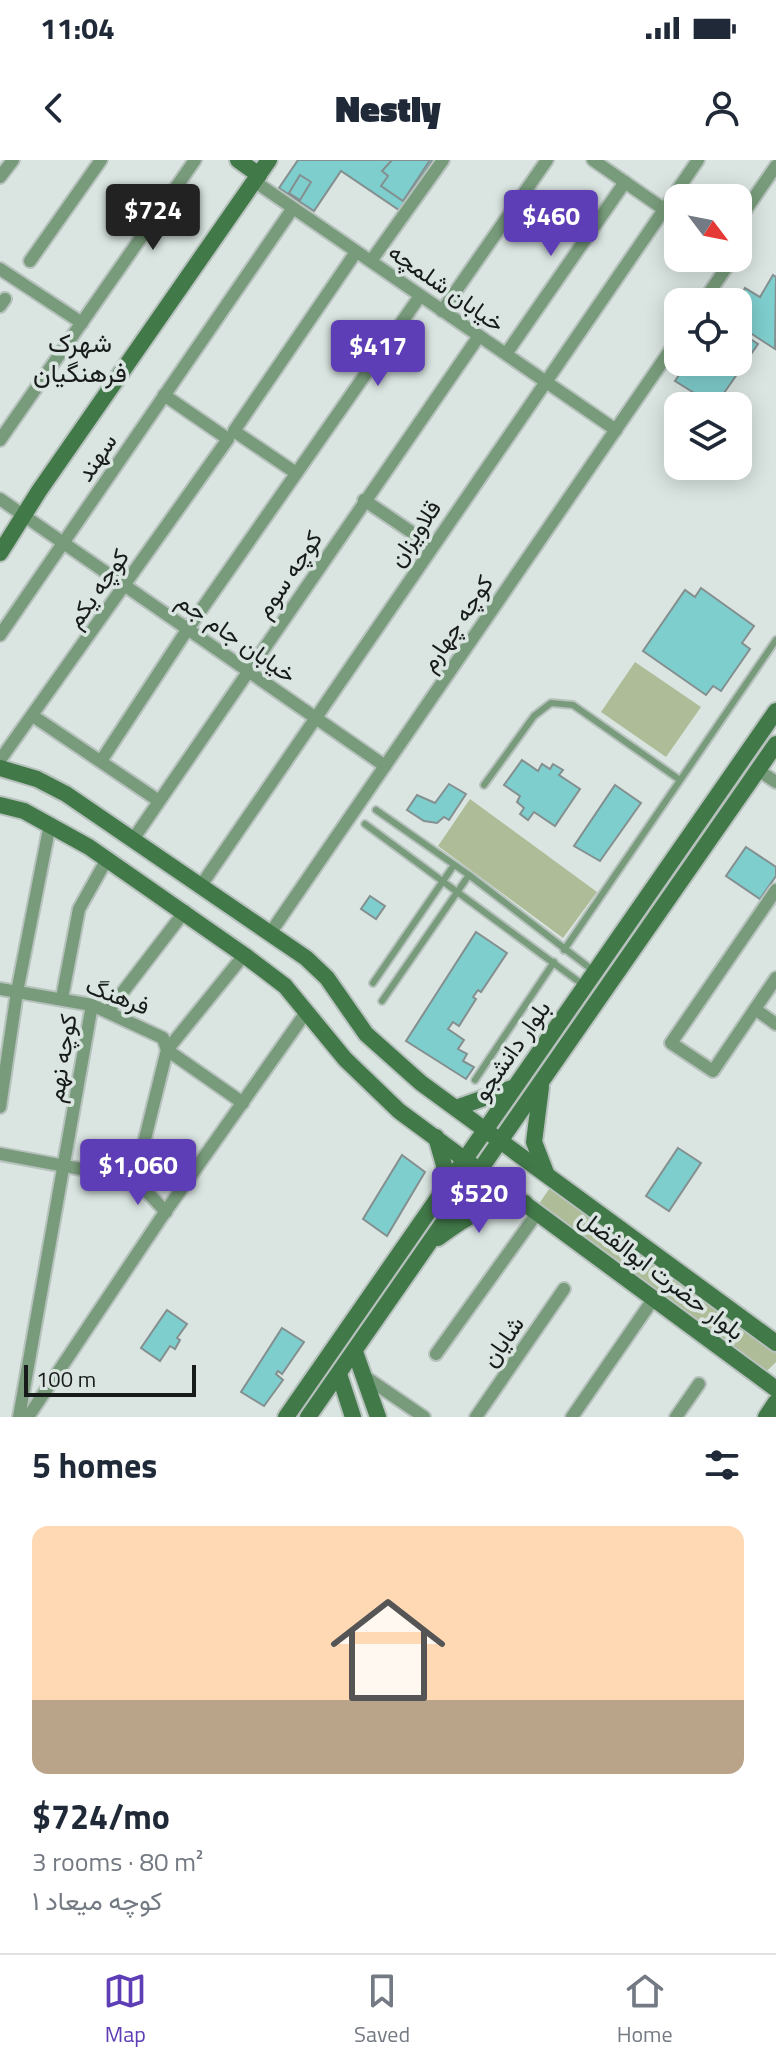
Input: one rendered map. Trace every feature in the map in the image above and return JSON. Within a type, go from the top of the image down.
[{"type":"main road","points":[[238,160],[256,178]]},
{"type":"main road","points":[[0,553],[23,515],[269,160]]},
{"type":"main road","name":"بلوار دانشجو","points":[[286,1417],[776,711]]},
{"type":"main road","name":"بلوار دانشجو","points":[[308,1417],[776,744]]},
{"type":"main road","name":"بلوار حضرت ابوالفضل","points":[[0,768],[37,779],[134,838],[271,932],[327,978],[366,1034],[421,1083],[776,1343]]},
{"type":"main road","name":"بلوار حضرت ابوالفضل","points":[[0,805],[24,811],[50,824],[107,859],[244,955],[285,986],[365,1080],[465,1159],[776,1389]]},
{"type":"main road","points":[[542,1082],[534,1142],[547,1174]]},
{"type":"main road","points":[[456,1108],[491,1098],[517,1085]]},
{"type":"main road","points":[[436,1137],[444,1165],[443,1191]]},
{"type":"main road","points":[[428,1246],[481,1211],[507,1202],[532,1208]]},
{"type":"main road","points":[[355,1352],[378,1417]]},
{"type":"main road","points":[[339,1374],[353,1417]]},
{"type":"main road","points":[[766,1417],[776,1402]]},
{"type":"street","points":[[0,177],[13,160]]},
{"type":"street","points":[[30,261],[101,160]]},
{"type":"street","points":[[0,440],[195,160]]},
{"type":"street","points":[[371,261],[443,160]]},
{"type":"street","points":[[442,311],[547,160]]},
{"type":"street","name":"قلاویزان","points":[[681,184],[698,160]]},
{"type":"street","points":[[600,162],[664,209]]},
{"type":"street","points":[[752,201],[776,166]]},
{"type":"street","name":"خیابان شلمچه","points":[[256,178],[293,208],[616,430]]},
{"type":"street","points":[[506,354],[625,182]]},
{"type":"street","name":"سهند","points":[[0,635],[293,208]]},
{"type":"street","name":"قلاویزان","points":[[202,884],[664,209]]},
{"type":"street","name":"کوچه یکم","points":[[0,760],[125,587],[356,252]]},
{"type":"street","points":[[0,269],[82,323]]},
{"type":"street","points":[[101,761],[186,631],[420,296]]},
{"type":"street","name":"کوچه سوم","points":[[134,838],[479,336]]},
{"type":"street","name":"کوچه چهارم","points":[[271,932],[664,360]]},
{"type":"street","points":[[164,395],[296,473]]},
{"type":"street","name":"خیابان جام جم","points":[[0,499],[186,631],[385,766]]},
{"type":"street","points":[[364,500],[432,546]]},
{"type":"street","points":[[33,716],[159,801]]},
{"type":"street","points":[[758,770],[776,782]]},
{"type":"street","points":[[0,1107],[17,992],[50,824]]},
{"type":"street","points":[[62,998],[79,909],[107,859]]},
{"type":"street","points":[[776,890],[671,1043],[713,1071],[776,978]]},
{"type":"street","points":[[109,1010],[185,911]]},
{"type":"street","points":[[135,1179],[167,1050],[244,955]]},
{"type":"street","name":"فرهنگ","points":[[0,989],[62,998],[109,1010],[163,1038],[167,1050],[243,1103]]},
{"type":"street","name":"کوچه نهم","points":[[19,1417],[92,1005]]},
{"type":"street","points":[[755,1009],[776,1024]]},
{"type":"street","points":[[28,1417],[307,1011]]},
{"type":"street","points":[[0,1154],[135,1179],[166,1212]]},
{"type":"street","points":[[436,1354],[532,1208]]},
{"type":"street","name":"شایان","points":[[476,1417],[564,1289]]},
{"type":"street","points":[[572,1417],[654,1298]]},
{"type":"street","points":[[364,1376],[424,1417]]},
{"type":"street","points":[[676,1417],[699,1384]]},
{"type":"lane","points":[[564,950],[776,640]]},
{"type":"lane","points":[[484,785],[534,716],[551,703],[573,705],[680,780]]},
{"type":"lane","points":[[376,810],[469,875],[564,950],[590,979]]},
{"type":"lane","points":[[365,824],[554,962],[590,979]]},
{"type":"lane","points":[[373,983],[454,865]]},
{"type":"lane","points":[[382,1001],[469,875]]},
{"type":"lane","points":[[475,1080],[554,962]]},
{"type":"green space","points":[[635,662],[701,707],[666,757],[601,712]]},
{"type":"green space","points":[[470,799],[597,892],[563,938],[438,846]]},
{"type":"green space","points":[[551,1186],[776,1352],[776,1362],[766,1372],[539,1204]]},
{"type":"building","points":[[298,160],[433,160],[399,210],[341,171],[314,211],[279,188]]},
{"type":"building","points":[[392,160],[430,160],[403,201],[381,186],[388,176],[382,171]]},
{"type":"building","points":[[300,175],[311,182],[300,200],[289,193]]},
{"type":"building","points":[[773,275],[776,277],[775,349],[752,334],[752,292],[760,297]]},
{"type":"building","points":[[678,376],[736,376],[725,392],[693,392],[675,381]]},
{"type":"building","points":[[701,588],[754,626],[742,643],[750,649],[721,691],[713,686],[706,695],[643,651],[685,590],[695,597]]},
{"type":"building","points":[[522,760],[538,771],[542,764],[550,769],[553,764],[563,770],[559,775],[580,789],[555,826],[534,812],[528,820],[520,814],[524,808],[517,802],[520,796],[504,785]]},
{"type":"building","points":[[449,784],[466,794],[449,820],[444,817],[437,823],[424,821],[407,810],[417,795],[435,803]]},
{"type":"building","points":[[615,785],[641,803],[600,861],[574,846]]},
{"type":"building","points":[[746,847],[776,867],[776,876],[760,899],[726,876]]},
{"type":"building","points":[[370,896],[385,906],[376,919],[361,909]]},
{"type":"building","points":[[476,932],[507,953],[481,992],[478,990],[473,997],[476,999],[459,1026],[453,1022],[448,1029],[464,1040],[458,1049],[467,1054],[463,1061],[474,1067],[466,1079],[406,1041]]},
{"type":"building","points":[[678,1148],[701,1163],[669,1211],[646,1196]]},
{"type":"building","points":[[402,1155],[425,1172],[387,1236],[363,1219]]},
{"type":"building","points":[[167,1310],[187,1324],[177,1338],[180,1340],[175,1349],[170,1346],[160,1361],[141,1348]]},
{"type":"building","points":[[282,1328],[304,1342],[282,1374],[278,1371],[276,1374],[283,1380],[264,1406],[241,1392]]},
{"type":"district","name":"شهرک فرهنگیان","points":[[80,357]]}]
